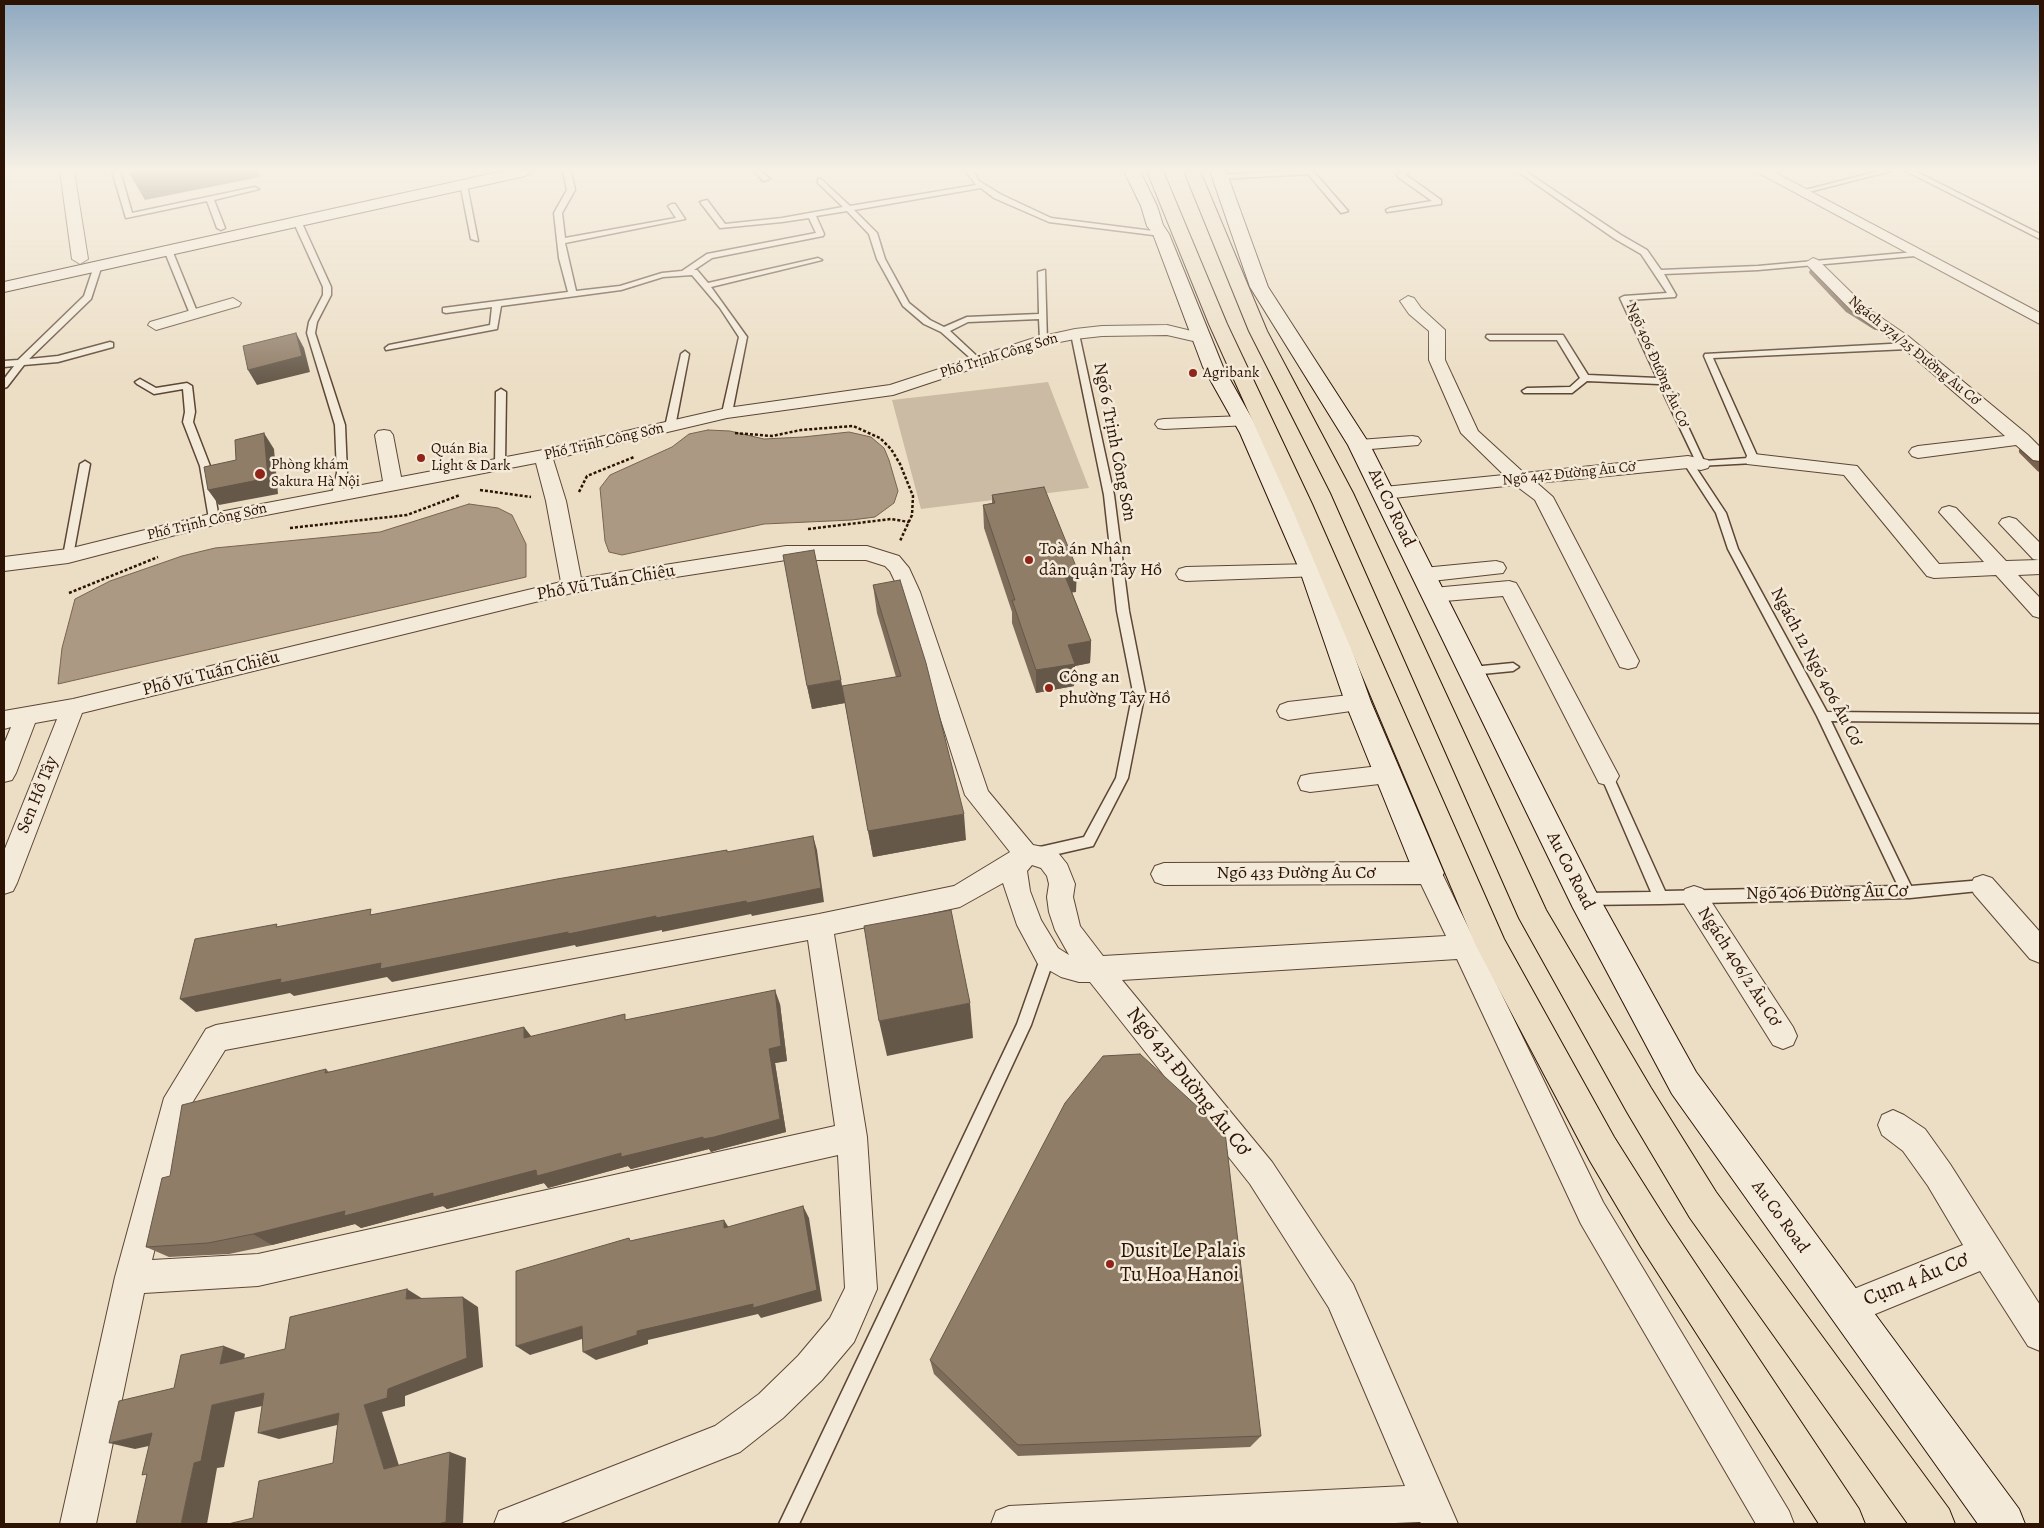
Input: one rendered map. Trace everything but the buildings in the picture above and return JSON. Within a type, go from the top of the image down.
[{"type":"main road","points":[[1180,242],[1210,331],[1301,504],[1477,946],[1633,1200],[1844,1524]]},
{"type":"main road","points":[[1222,242],[1255,322],[1342,493],[1534,918],[1639,1100],[1703,1205],[1934,1524]]},
{"type":"main road","points":[[1210,331],[1255,322]]},
{"type":"street","points":[[78,242],[80,259]]},
{"type":"street","points":[[4,277],[155,242]]},
{"type":"street","points":[[4,287],[203,242]]},
{"type":"street","points":[[1165,242],[1210,331],[1213,367],[1244,421],[1312,571],[1358,702],[1428,873],[1477,946],[1592,1212],[1776,1524]]},
{"type":"street","name":"Au Co Road","points":[[1244,242],[1260,287],[1359,445],[1584,899],[1684,1083],[1846,1309],[2004,1524]]},
{"type":"street","points":[[1893,242],[2040,319]]},
{"type":"street","name":"Ngách 374/25 Đường Âu Cơ","points":[[1813,263],[1861,311],[1902,339],[2040,456]]},
{"type":"street","points":[[1408,301],[1437,330],[1437,360],[1470,433],[1520,480],[1543,497],[1628,661]]},
{"type":"street","points":[[156,324],[233,303]]},
{"type":"street","name":"Phố Trịnh Công Sơn","points":[[4,564],[68,556],[214,519],[543,456],[727,413],[893,390],[1044,340],[1075,334],[1102,331],[1210,331]]},
{"type":"street","points":[[1164,424],[1244,421]]},
{"type":"street","points":[[384,435],[393,484]]},
{"type":"street","points":[[1918,452],[2022,439]]},
{"type":"street","points":[[1359,445],[1412,440]]},
{"type":"street","points":[[543,456],[556,501],[572,586]]},
{"type":"street","name":"Ngõ 442 Đường Âu Cơ","points":[[1754,460],[1850,470],[1934,571],[2040,567]]},
{"type":"street","name":"Ngõ 442 Đường Âu Cơ","points":[[1384,493],[1694,463]]},
{"type":"street","points":[[1949,512],[2040,611]]},
{"type":"street","points":[[2009,523],[2040,554]]},
{"type":"street","name":"Phố Vũ Tuấn Chiêu","points":[[4,720],[73,707],[572,586],[786,553],[866,553],[892,561]]},
{"type":"street","points":[[892,561],[899,568],[910,592],[977,795],[1027,855]]},
{"type":"street","points":[[1428,585],[1496,568]]},
{"type":"street","points":[[1186,574],[1312,571]]},
{"type":"street","points":[[1428,585],[1509,588],[1607,776]]},
{"type":"street","points":[[1288,710],[1358,702]]},
{"type":"street","name":"Sen Hồ Tây","points":[[4,883],[73,707]]},
{"type":"street","points":[[4,773],[27,715]]},
{"type":"street","points":[[1310,783],[1388,774]]},
{"type":"street","points":[[1027,855],[1019,861],[1014,872],[1017,891],[1030,925],[1048,956],[1061,965],[1079,970],[1477,946]]},
{"type":"street","points":[[78,1524],[131,1277],[179,1098],[216,1038],[819,926],[960,896],[1027,855]]},
{"type":"street","name":"Ngõ 431 Đường Âu Cơ","points":[[1027,855],[1039,855],[1050,861],[1058,872],[1062,884],[1060,897],[1062,912],[1068,930],[1078,946],[1261,1173],[1341,1296],[1435,1514]]},
{"type":"street","name":"Ngõ 433 Đường Âu Cơ","points":[[1164,874],[1428,873]]},
{"type":"street","name":"Ngõ 406 Đường Âu Cơ","points":[[1983,886],[2040,951]]},
{"type":"street","name":"Ngách 406/2 Âu Cơ","points":[[1694,897],[1783,1036]]},
{"type":"street","points":[[512,1524],[727,1439],[771,1406],[810,1368],[842,1330],[861,1289],[852,1137],[819,926]]},
{"type":"street","points":[[1893,1125],[1914,1140],[1939,1174],[2040,1334]]},
{"type":"street","points":[[131,1277],[258,1270],[852,1137]]},
{"type":"street","name":"Cụm 4 Âu Cơ","points":[[1846,1309],[1986,1251]]},
{"type":"street","points":[[1009,1524],[1435,1514]]},
{"type":"lane","points":[[306,242],[327,287],[327,295],[313,322],[311,333],[340,425],[342,474],[337,494]]},
{"type":"lane","points":[[562,242],[566,272],[572,293]]},
{"type":"lane","points":[[686,271],[710,256],[778,242]]},
{"type":"lane","points":[[876,242],[881,260],[906,304],[927,322],[944,330],[977,361]]},
{"type":"lane","name":"Ngõ 406 Đường Âu Cơ","points":[[1627,242],[1644,252],[1659,272],[1672,295],[1624,298],[1663,381],[1694,463]]},
{"type":"lane","points":[[168,250],[194,314]]},
{"type":"lane","points":[[1659,272],[1813,263],[1915,254]]},
{"type":"lane","points":[[706,286],[818,260]]},
{"type":"lane","points":[[4,385],[22,361],[88,297],[98,265]]},
{"type":"lane","points":[[446,310],[621,288],[645,279],[686,271],[694,272],[743,337],[727,413]]},
{"type":"lane","points":[[1042,272],[1044,340]]},
{"type":"lane","points":[[389,348],[494,327],[497,303]]},
{"type":"lane","points":[[944,330],[967,320],[1044,316]]},
{"type":"lane","name":"Ngõ 6 Trịnh Công Sơn","points":[[1027,855],[1088,842],[1122,778],[1139,692],[1123,611],[1109,495],[1075,334]]},
{"type":"lane","points":[[1490,337],[1560,337],[1586,378]]},
{"type":"lane","points":[[4,364],[58,359],[110,346]]},
{"type":"lane","points":[[1754,460],[1708,356],[1908,346]]},
{"type":"lane","points":[[670,427],[685,354]]},
{"type":"lane","points":[[1527,391],[1572,390],[1586,378],[1663,381]]},
{"type":"lane","points":[[140,382],[154,391],[187,386],[190,412],[188,422],[205,466],[214,519]]},
{"type":"lane","points":[[500,464],[501,392]]},
{"type":"lane","name":"Ngõ 442 Đường Âu Cơ","points":[[1694,463],[1754,460]]},
{"type":"lane","name":"Ngách 12 Ngõ 406 Âu Cơ","points":[[1694,463],[1721,513],[1733,550],[1823,716],[1907,892]]},
{"type":"lane","points":[[68,556],[85,464]]},
{"type":"lane","points":[[1472,671],[1513,667]]},
{"type":"lane","points":[[1823,716],[2040,718]]},
{"type":"lane","points":[[1607,776],[1661,898]]},
{"type":"lane","name":"Ngõ 406 Đường Âu Cơ","points":[[1584,899],[1907,892],[1983,886]]},
{"type":"lane","points":[[789,1524],[1024,1024],[1048,956]]},
{"type":"path","points":[[733,433],[772,436],[801,430],[853,426],[874,435],[891,449],[912,490],[914,502],[909,522],[892,561]]},
{"type":"path","points":[[474,491],[482,490],[556,501],[576,498],[587,476],[642,454]]},
{"type":"path","points":[[288,528],[407,515],[466,492]]},
{"type":"path","points":[[807,529],[891,519],[909,522]]},
{"type":"path","points":[[69,593],[164,555]]},
{"type":"shaded area","points":[[1048,382],[1089,488],[921,509],[892,400]]},
{"type":"shaded area","points":[[708,430],[730,431],[764,439],[849,432],[871,437],[884,448],[889,460],[898,491],[894,503],[875,517],[852,520],[764,524],[622,555],[609,552],[605,541],[600,488],[610,475],[672,447],[689,434]]},
{"type":"shaded area","points":[[469,504],[498,508],[512,515],[526,544],[526,577],[58,684],[62,648],[75,599],[110,581],[182,556],[215,548],[380,532]]},
{"type":"waterway","points":[[1812,272],[1848,310],[1875,327]]},
{"type":"waterway","points":[[2023,451],[2040,468]]},
{"type":"place","name":"Agribank","points":[[1193,373]]},
{"type":"place","name":"Quán Bia Light & Dark","points":[[421,458]]},
{"type":"place","name":"Phòng khám Sakura Hà Nội","points":[[260,474]]},
{"type":"place","name":"Toà án Nhân dân quận Tây Hồ","points":[[1029,560]]},
{"type":"place","name":"Công an phường Tây Hồ","points":[[1049,688]]},
{"type":"place","name":"Dusit Le Palais Tu Hoa Hanoi","points":[[1110,1264]]}]
